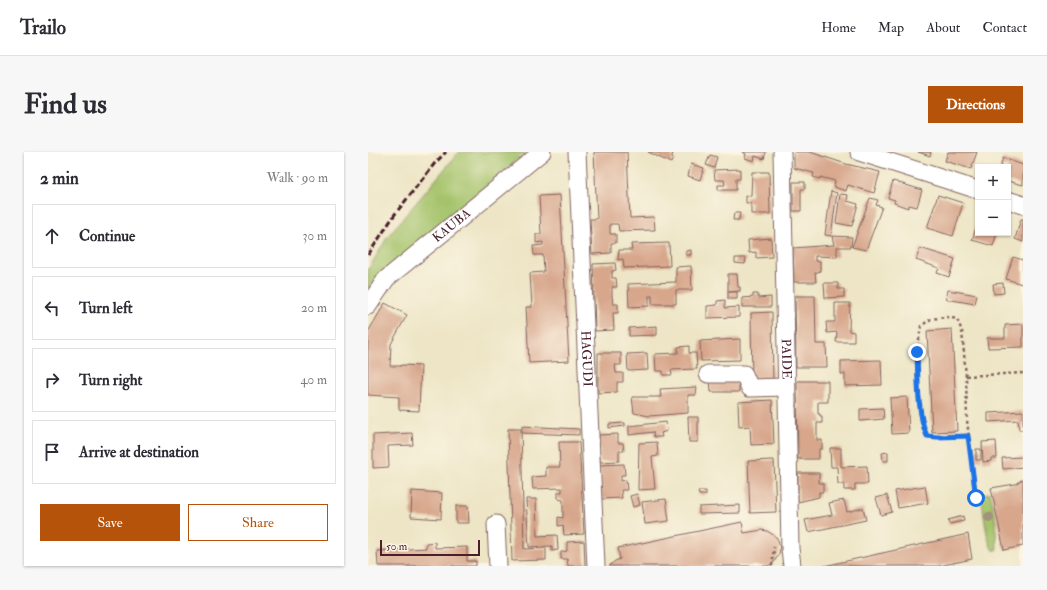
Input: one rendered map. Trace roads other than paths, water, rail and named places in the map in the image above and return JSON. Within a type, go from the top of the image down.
[{"type":"street","name":"KAUBA","points":[[368,306],[386,279],[542,152]]},
{"type":"street","name":"HAGUDI","points":[[577,152],[596,566]]},
{"type":"street","name":"PAIDE","points":[[782,152],[786,387],[790,548],[792,566]]},
{"type":"street","points":[[869,153],[975,189]]},
{"type":"street","points":[[1011,201],[1023,205]]},
{"type":"street","points":[[708,374],[744,374],[750,388],[786,387]]},
{"type":"street","points":[[496,524],[498,566]]},
{"type":"railway","points":[[368,255],[395,214],[435,163],[446,152]]}]
